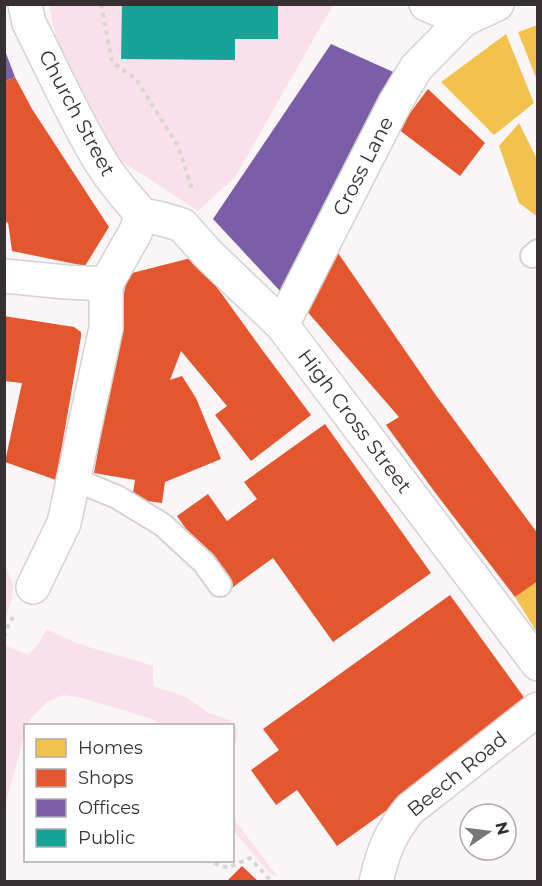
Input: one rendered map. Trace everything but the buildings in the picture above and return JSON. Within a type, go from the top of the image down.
[{"type":"street","name":"Church Street","points":[[25,4],[29,23],[102,165],[142,215]]},
{"type":"street","points":[[426,4],[463,20],[497,4]]},
{"type":"street","name":"Cross Lane","points":[[282,325],[395,103],[416,68],[463,20]]},
{"type":"street","points":[[33,587],[64,523],[106,328],[106,284],[135,233],[142,215]]},
{"type":"street","name":"High Cross Street","points":[[142,215],[182,225],[208,254],[282,325],[537,664]]},
{"type":"street","points":[[4,276],[106,284]]},
{"type":"street","name":"Beech Road","points":[[376,882],[388,840],[410,808],[537,709]]},
{"type":"lane","points":[[73,479],[117,497],[163,525],[204,563],[220,585]]},
{"type":"path","points":[[101,4],[112,62],[136,79],[178,146],[195,196]]},
{"type":"path","points":[[209,862],[228,868],[250,858],[272,882]]},
{"type":"shaded area","points":[[49,5],[333,5],[235,177],[198,211],[117,158],[63,68]]},
{"type":"shaded area","points":[[5,566],[13,584],[12,598],[5,620]]},
{"type":"shaded area","points":[[47,629],[77,643],[153,666],[153,686],[186,697],[209,713],[230,720],[233,724],[161,724],[149,718],[82,698],[63,695],[47,702],[30,719],[28,724],[24,724],[24,737],[5,806],[4,655],[7,646],[28,655],[37,646]]},
{"type":"shaded area","points":[[234,725],[238,730],[234,744]]},
{"type":"shaded area","points":[[234,819],[277,876],[270,874],[234,831]]}]
